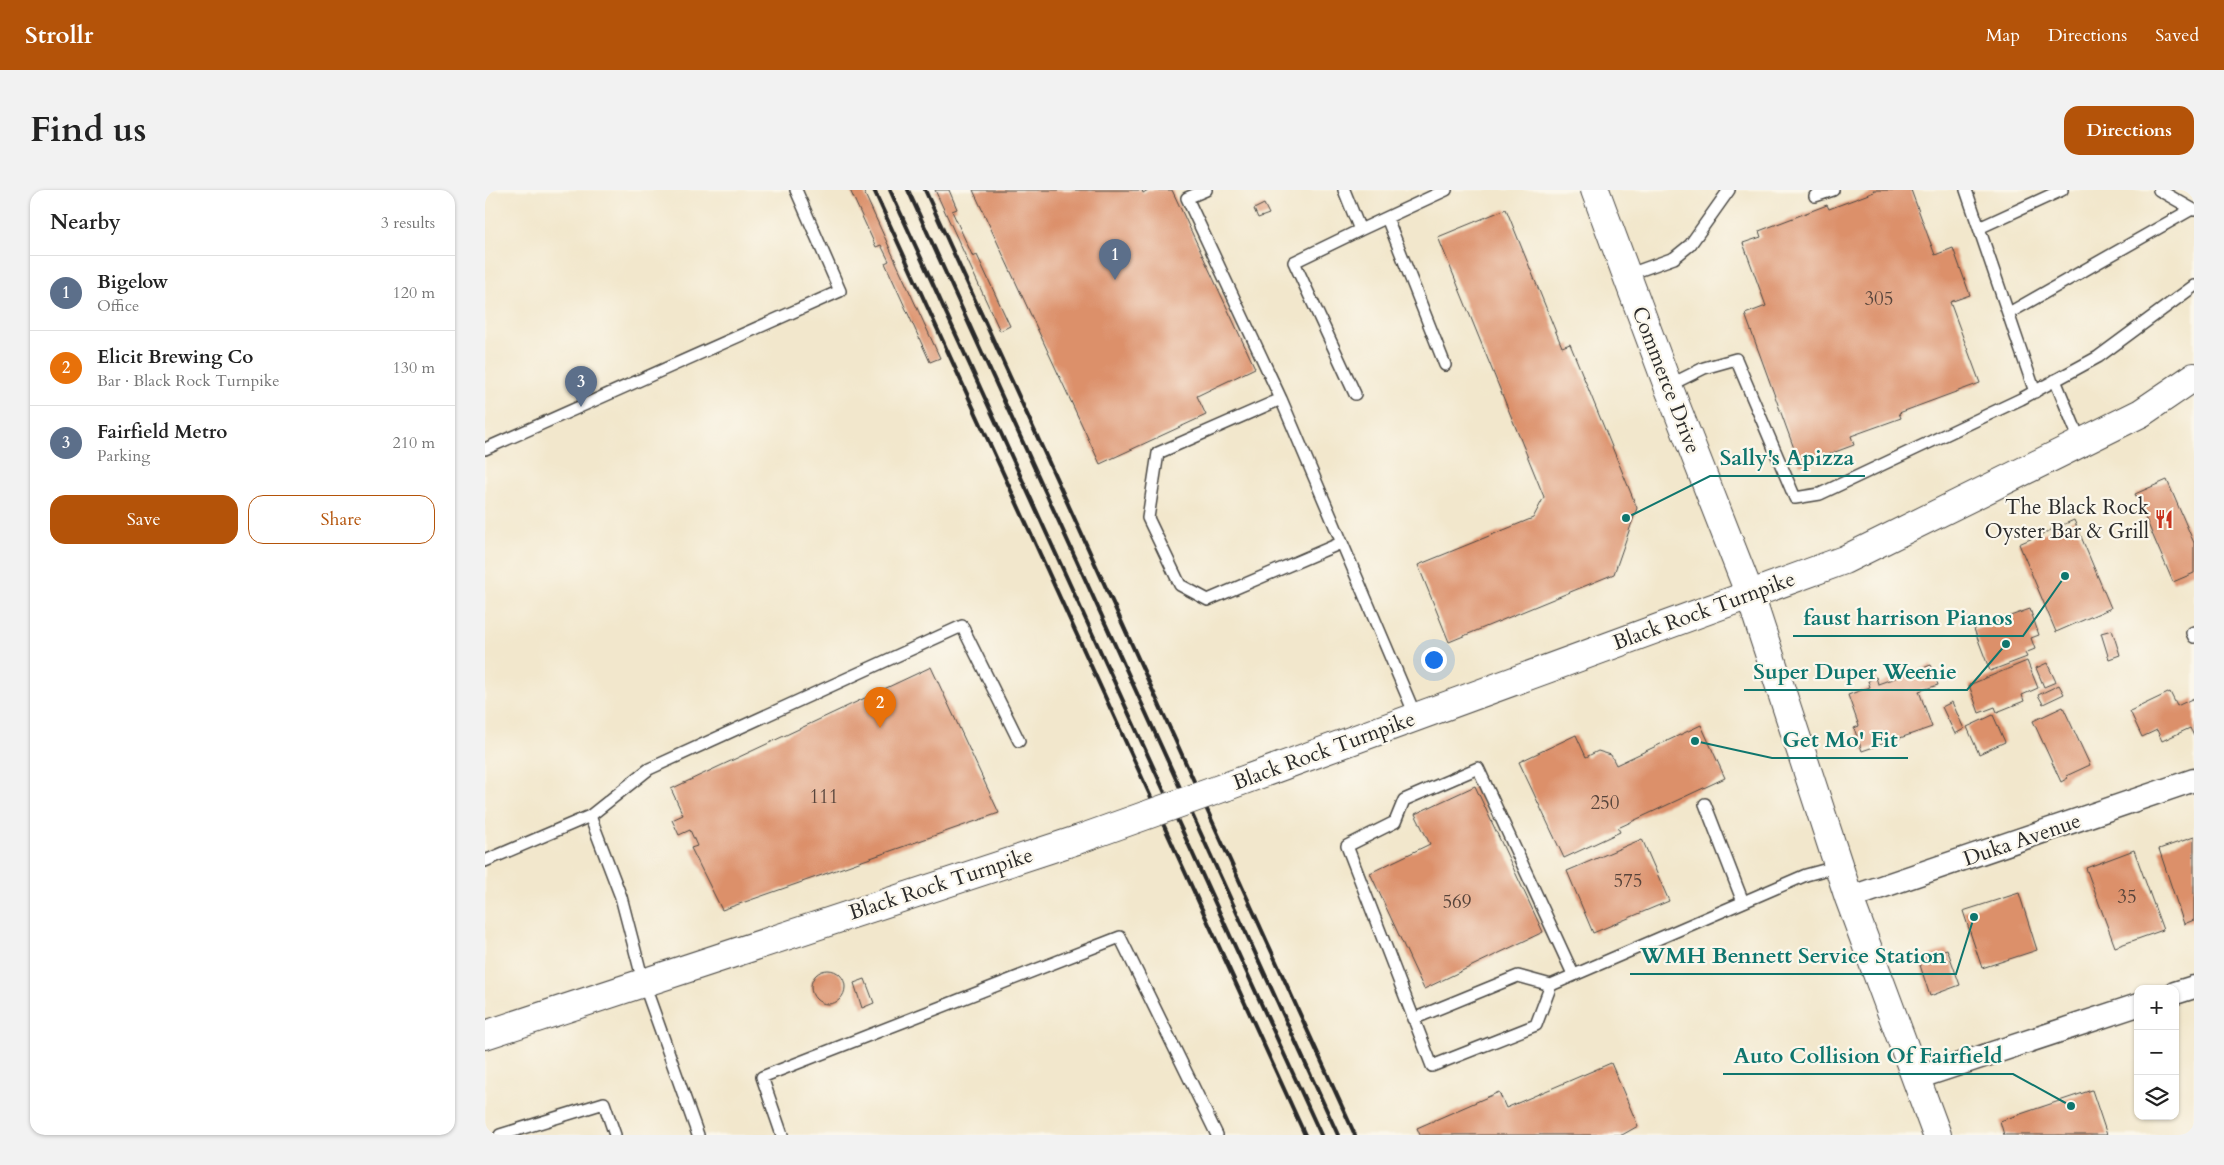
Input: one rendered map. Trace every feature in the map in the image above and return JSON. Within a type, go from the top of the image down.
[{"type":"main road","name":"Commerce Drive","points":[[1595,190],[1668,386],[1750,595],[1849,898],[1937,1135]]},
{"type":"main road","name":"Black Rock Turnpike","points":[[485,1035],[643,981],[1077,840],[1844,560],[1883,543],[2141,413],[2194,377]]},
{"type":"main road","name":"Black Rock Turnpike","points":[[2141,413],[2194,402]]},
{"type":"street","name":"Duka Avenue","points":[[1849,898],[2194,780]]},
{"type":"street","points":[[2179,992],[2194,987]]},
{"type":"street","points":[[1917,1078],[2134,1006]]},
{"type":"lane","points":[[485,449],[840,291],[796,190]]},
{"type":"lane","points":[[1206,190],[1187,198],[1281,399],[1416,717]]},
{"type":"lane","points":[[1344,190],[1360,230]]},
{"type":"lane","points":[[1355,394],[1294,262],[1446,190]]},
{"type":"lane","points":[[1627,275],[1674,258],[1690,245],[1729,190]]},
{"type":"lane","points":[[1815,196],[1833,190]]},
{"type":"lane","points":[[1966,190],[2035,392]]},
{"type":"lane","points":[[1979,228],[2062,190]]},
{"type":"lane","points":[[2159,190],[2193,210]]},
{"type":"lane","points":[[2009,313],[2193,210]]},
{"type":"lane","points":[[1387,218],[1445,365]]},
{"type":"lane","points":[[1668,386],[1704,368],[1737,359],[1795,498],[1820,494],[2035,392],[2098,357],[2194,286]]},
{"type":"lane","points":[[2055,380],[2081,443]]},
{"type":"lane","points":[[1281,399],[1158,453],[1148,518],[1180,585],[1208,600],[1341,543]]},
{"type":"lane","points":[[485,861],[589,816],[649,769],[962,626],[1019,740]]},
{"type":"lane","points":[[1551,985],[1536,1025],[1432,1066],[1347,846],[1395,822],[1404,800],[1478,768],[1573,974]]},
{"type":"lane","points":[[1705,804],[1743,902]]},
{"type":"lane","points":[[589,816],[621,898],[643,981],[698,1135]]},
{"type":"lane","points":[[1413,1019],[1518,976],[1551,985],[1806,875],[1839,866]]},
{"type":"lane","points":[[782,1135],[762,1077],[1120,937],[1217,1135]]},
{"type":"lane","points":[[500,1135],[604,1103],[615,1135]]},
{"type":"building","points":[[850,190],[863,190],[940,358],[930,362],[885,263],[889,261],[881,245],[876,247]]},
{"type":"building","points":[[935,190],[949,190],[957,209],[952,211],[973,257],[977,255],[1010,326],[1000,331]]},
{"type":"building","points":[[973,190],[1142,190],[1143,193],[1148,190],[1172,190],[1255,368],[1197,396],[1206,415],[1100,464]]},
{"type":"building","points":[[1873,190],[1911,190],[1935,255],[1953,248],[1970,295],[1950,302],[1980,383],[1899,413],[1901,418],[1851,436],[1854,445],[1800,465],[1745,314],[1766,306],[1743,243],[1761,237],[1759,231],[1827,205],[1829,209],[1874,192]]},
{"type":"building","points":[[1264,204],[1269,214],[1258,218],[1254,209]]},
{"type":"building","points":[[1506,209],[1562,347],[1570,344],[1637,508],[1614,574],[1449,642],[1418,565],[1533,518],[1544,497],[1438,237]]},
{"type":"building","name":"The Black Rock Oyster Bar & Grill","points":[[2167,480],[2194,543],[2194,573],[2173,582],[2135,494]]},
{"type":"building","points":[[2074,520],[2111,608],[2056,632],[2019,544]]},
{"type":"building","points":[[2030,609],[2039,635],[2031,638],[2035,649],[2025,653],[2027,657],[1990,671],[1974,629]]},
{"type":"building","points":[[2112,630],[2120,655],[2109,659],[2101,633]]},
{"type":"building","points":[[2027,661],[2038,688],[2022,695],[2024,701],[1997,712],[1995,707],[1979,713],[1969,685]]},
{"type":"building","points":[[2047,663],[2056,682],[2044,687],[2036,668]]},
{"type":"building","points":[[1931,665],[1938,685],[1919,691],[1932,727],[1862,751],[1854,728],[1859,726],[1848,695],[1870,687],[1868,681],[1876,677],[1878,684]]},
{"type":"building","points":[[931,667],[999,813],[722,910],[691,848],[697,846],[690,830],[679,835],[672,820],[683,815],[671,789]]},
{"type":"building","points":[[2059,685],[2064,694],[2043,704],[2038,695]]},
{"type":"building","points":[[2170,692],[2177,706],[2194,698],[2194,736],[2190,728],[2162,741],[2157,730],[2142,737],[2130,711]]},
{"type":"building","points":[[1952,702],[1964,729],[1955,734],[1942,707]]},
{"type":"building","points":[[2063,707],[2090,765],[2066,776],[2068,778],[2061,782],[2033,721]]},
{"type":"building","points":[[1993,715],[2005,742],[1979,754],[1967,727]]},
{"type":"building","points":[[1701,725],[1725,778],[1618,828],[1620,832],[1564,858],[1519,762],[1576,735],[1586,757],[1598,751],[1611,755],[1616,765]]},
{"type":"building","points":[[1475,786],[1543,932],[1424,989],[1370,873],[1430,844],[1415,814]]},
{"type":"building","points":[[2194,837],[2194,920],[2184,924],[2159,849]]},
{"type":"building","points":[[1642,839],[1669,901],[1593,933],[1567,871]]},
{"type":"building","points":[[2134,850],[2163,930],[2115,947],[2086,868]]},
{"type":"building","points":[[2019,893],[2037,950],[1982,968],[1963,911]]},
{"type":"building","points":[[1947,949],[1960,985],[1930,996],[1918,959]]},
{"type":"building","points":[[828,970],[835,971],[840,975],[844,980],[844,994],[840,999],[835,1003],[828,1004],[821,1003],[816,999],[812,994],[811,987],[812,980],[816,975],[821,971]]},
{"type":"building","points":[[865,979],[874,1003],[862,1008],[854,983]]},
{"type":"building","points":[[1611,1063],[1638,1126],[1622,1135],[1420,1135],[1417,1128],[1499,1092],[1506,1108]]},
{"type":"building","points":[[2092,1090],[2107,1135],[2004,1135],[2000,1121]]},
{"type":"railway","points":[[874,190],[1305,1135]]},
{"type":"railway","points":[[890,190],[1321,1135]]},
{"type":"railway","points":[[908,190],[1338,1135]]},
{"type":"railway","points":[[925,190],[1355,1135]]},
{"type":"place","name":"Bigelow","points":[[1115,280]]},
{"type":"place","name":"Fairfield Metro","points":[[581,407]]},
{"type":"place","name":"Sally's Apizza","points":[[1626,518]]},
{"type":"place","name":"The Black Rock Oyster Bar & Grill","points":[[2164,519]]},
{"type":"place","name":"faust harrison Pianos","points":[[2065,576]]},
{"type":"place","name":"Super Duper Weenie","points":[[2006,644]]},
{"type":"place","name":"Elicit Brewing Co","points":[[880,728]]},
{"type":"place","name":"Get Mo' Fit","points":[[1695,741]]},
{"type":"place","name":"WMH Bennett Service Station","points":[[1974,917]]},
{"type":"place","name":"Auto Collision Of Fairfield","points":[[2071,1106]]}]
